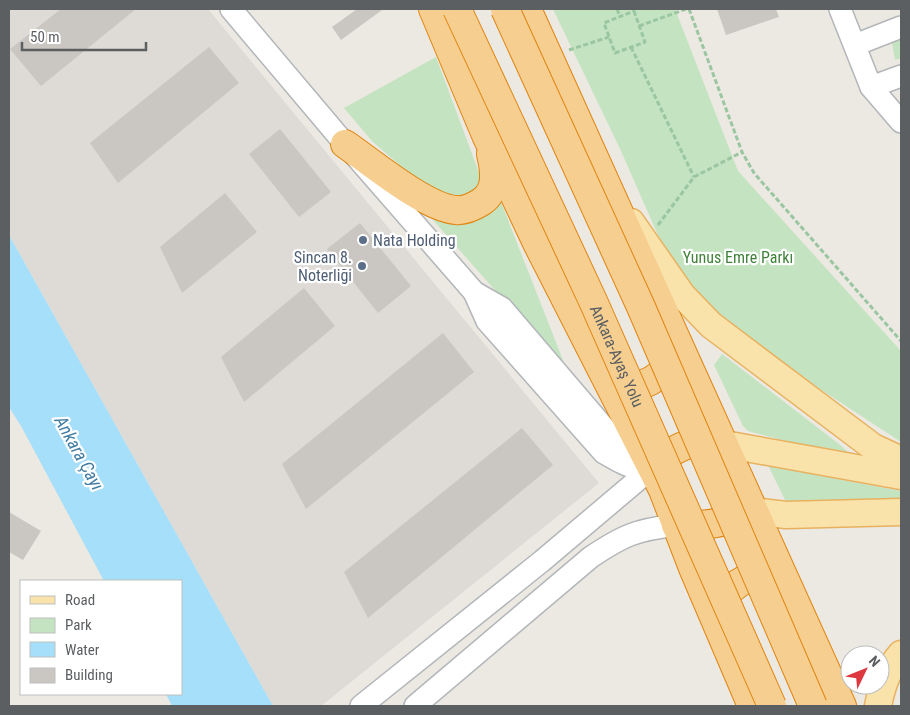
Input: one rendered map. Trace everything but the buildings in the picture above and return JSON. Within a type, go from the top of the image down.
[{"type":"highway","points":[[433,9],[486,136],[538,245],[652,468],[752,706]]},
{"type":"highway","name":"Ankara-Ayaş Yolu","points":[[457,9],[593,301],[772,706]]},
{"type":"highway","points":[[505,9],[641,307],[813,706]]},
{"type":"highway","points":[[527,9],[606,188],[668,320],[752,511],[788,584],[842,706]]},
{"type":"highway","points":[[345,144],[436,205],[456,210],[472,208],[486,198],[493,186],[495,171],[486,136]]},
{"type":"highway","points":[[597,360],[613,378],[623,384],[643,384],[652,381],[660,375],[672,359],[673,338],[668,320]]},
{"type":"highway","points":[[652,468],[669,453],[686,444],[701,442],[724,444]]},
{"type":"highway","points":[[676,525],[698,526],[720,523],[752,511]]},
{"type":"highway","points":[[716,623],[718,608],[725,596],[735,585],[747,578],[768,577],[788,584]]},
{"type":"main road","points":[[606,188],[682,295],[711,326],[873,447],[901,460]]},
{"type":"main road","points":[[724,444],[901,476]]},
{"type":"main road","points":[[752,511],[786,515],[901,512]]},
{"type":"main road","points":[[878,706],[883,684],[893,664],[901,654]]},
{"type":"street","points":[[232,9],[345,144],[474,292],[487,321],[604,453],[636,468],[652,468]]},
{"type":"street","points":[[840,9],[871,88],[901,122]]},
{"type":"street","points":[[854,45],[901,27]]},
{"type":"street","points":[[871,88],[901,76]]},
{"type":"street","points":[[361,706],[542,561],[652,468]]},
{"type":"street","points":[[415,706],[591,557],[618,540],[643,529],[676,525]]},
{"type":"path","points":[[617,9],[620,17]]},
{"type":"path","points":[[639,26],[688,9],[742,152],[754,173],[901,341]]},
{"type":"path","points":[[634,12],[639,26],[645,42],[615,53],[604,23],[634,12]]},
{"type":"path","points":[[549,57],[609,37]]},
{"type":"path","points":[[631,47],[694,177]]},
{"type":"path","points":[[645,241],[694,177],[742,152]]},
{"type":"shaded area","points":[[9,9],[208,9],[599,483],[321,706],[273,706],[9,235]]},
{"type":"green space","name":"Yunus Emre Parkı","points":[[553,9],[675,9],[738,171],[901,351],[901,442],[820,389],[699,300],[674,265],[657,233],[621,151]]},
{"type":"green space","points":[[901,39],[901,58],[895,60],[892,43]]},
{"type":"green space","points":[[436,57],[481,178],[479,192],[457,201],[413,177],[372,141],[344,108]]},
{"type":"green space","points":[[499,197],[568,373],[426,212],[459,221],[477,221]]},
{"type":"green space","points":[[722,354],[857,460],[748,431],[743,426],[714,365]]},
{"type":"green space","points":[[766,461],[821,476],[901,491],[901,499],[786,502]]},
{"type":"water","name":"Ankara Çayı","points":[[9,235],[273,706],[172,706],[166,695],[182,695],[182,580],[103,580],[9,407]]},
{"type":"place","name":"Nata Holding","points":[[363,240]]},
{"type":"place","name":"Sincan 8. Noterliği","points":[[362,266]]}]
